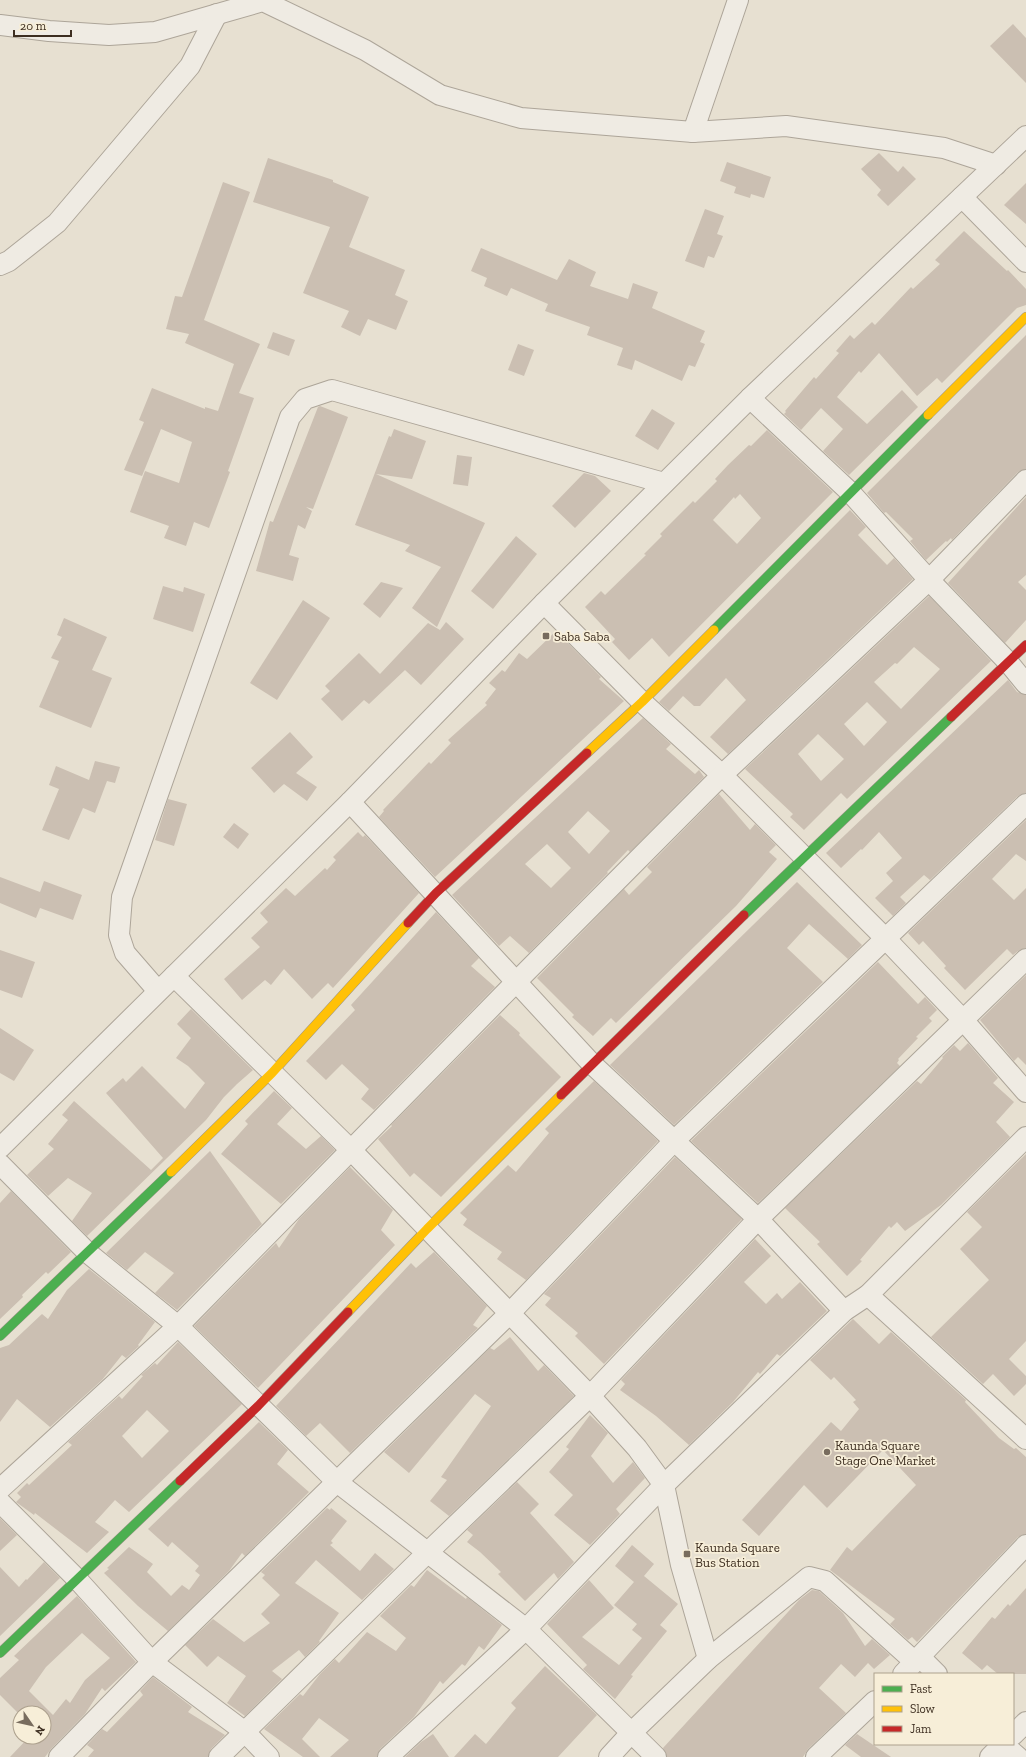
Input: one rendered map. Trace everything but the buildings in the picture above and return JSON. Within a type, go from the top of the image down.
[{"type":"street","points":[[693,132],[738,0]]},
{"type":"street","points":[[0,25],[49,31],[109,35],[155,32],[263,1],[365,50],[440,95],[521,118],[693,132],[786,126],[944,148],[996,165]]},
{"type":"street","points":[[0,265],[9,261],[57,223],[190,66],[217,14]]},
{"type":"street","points":[[0,1148],[350,802],[544,604],[750,398],[1026,136]]},
{"type":"street","points":[[962,197],[1026,262]]},
{"type":"street","points":[[0,1336],[88,1253],[272,1073],[436,893],[642,702],[1026,317]]},
{"type":"street","points":[[158,991],[126,953],[119,935],[122,896],[290,417],[305,398],[332,390],[664,483]]},
{"type":"street","points":[[750,398],[850,492],[929,580],[1008,662],[1026,684]]},
{"type":"street","points":[[0,1489],[178,1326],[722,775],[929,580],[1026,480]]},
{"type":"street","points":[[544,604],[642,702],[722,775],[885,938],[964,1021],[1026,1092]]},
{"type":"street","points":[[0,1653],[258,1406],[427,1228],[592,1064],[804,857],[1026,645]]},
{"type":"street","points":[[350,802],[436,893],[592,1064],[758,1219],[844,1311]]},
{"type":"street","points":[[59,1757],[152,1662],[509,1314],[674,1141],[1026,804]]},
{"type":"street","points":[[219,1757],[590,1396],[758,1219],[964,1021],[1026,959]]},
{"type":"street","points":[[174,976],[351,1150],[590,1396],[637,1448],[664,1485],[681,1565],[708,1659]]},
{"type":"street","points":[[388,1757],[526,1629],[664,1485],[844,1311],[868,1295],[1026,1137]]},
{"type":"street","points":[[0,1164],[88,1253],[178,1326],[258,1406],[338,1482],[526,1629],[656,1757]]},
{"type":"street","points":[[868,1295],[1026,1439]]},
{"type":"street","points":[[0,1502],[77,1579],[152,1662],[245,1732],[268,1757]]},
{"type":"street","points":[[913,1664],[1026,1545]]},
{"type":"street","points":[[609,1757],[631,1733],[708,1659],[809,1577],[825,1581],[913,1664],[935,1673]]},
{"type":"street","points":[[816,1757],[874,1702]]},
{"type":"street","points":[[1014,1734],[1026,1722]]},
{"type":"street","points":[[990,1757],[1002,1745]]},
{"type":"street","points":[[1004,1745],[1018,1757]]},
{"type":"traffic: fast","points":[[714,630],[928,415]]},
{"type":"traffic: fast","points":[[744,915],[951,717]]},
{"type":"traffic: fast","points":[[0,1336],[171,1172]]},
{"type":"traffic: fast","points":[[0,1653],[180,1481]]},
{"type":"traffic: slow","points":[[928,415],[1026,317]]},
{"type":"traffic: slow","points":[[587,753],[642,702],[714,630]]},
{"type":"traffic: slow","points":[[171,1172],[272,1073],[408,923]]},
{"type":"traffic: slow","points":[[348,1312],[427,1229],[561,1095]]},
{"type":"traffic: jam","points":[[951,717],[1026,645]]},
{"type":"traffic: jam","points":[[408,923],[436,893],[587,753]]},
{"type":"traffic: jam","points":[[561,1095],[744,915]]},
{"type":"traffic: jam","points":[[180,1481],[258,1406],[348,1312]]},
{"type":"place","name":"Saba Saba","points":[[546,636]]},
{"type":"place","name":"Kaunda Square Stage One Market","points":[[827,1452]]},
{"type":"place","name":"Kaunda Square Bus Station","points":[[687,1554]]}]
